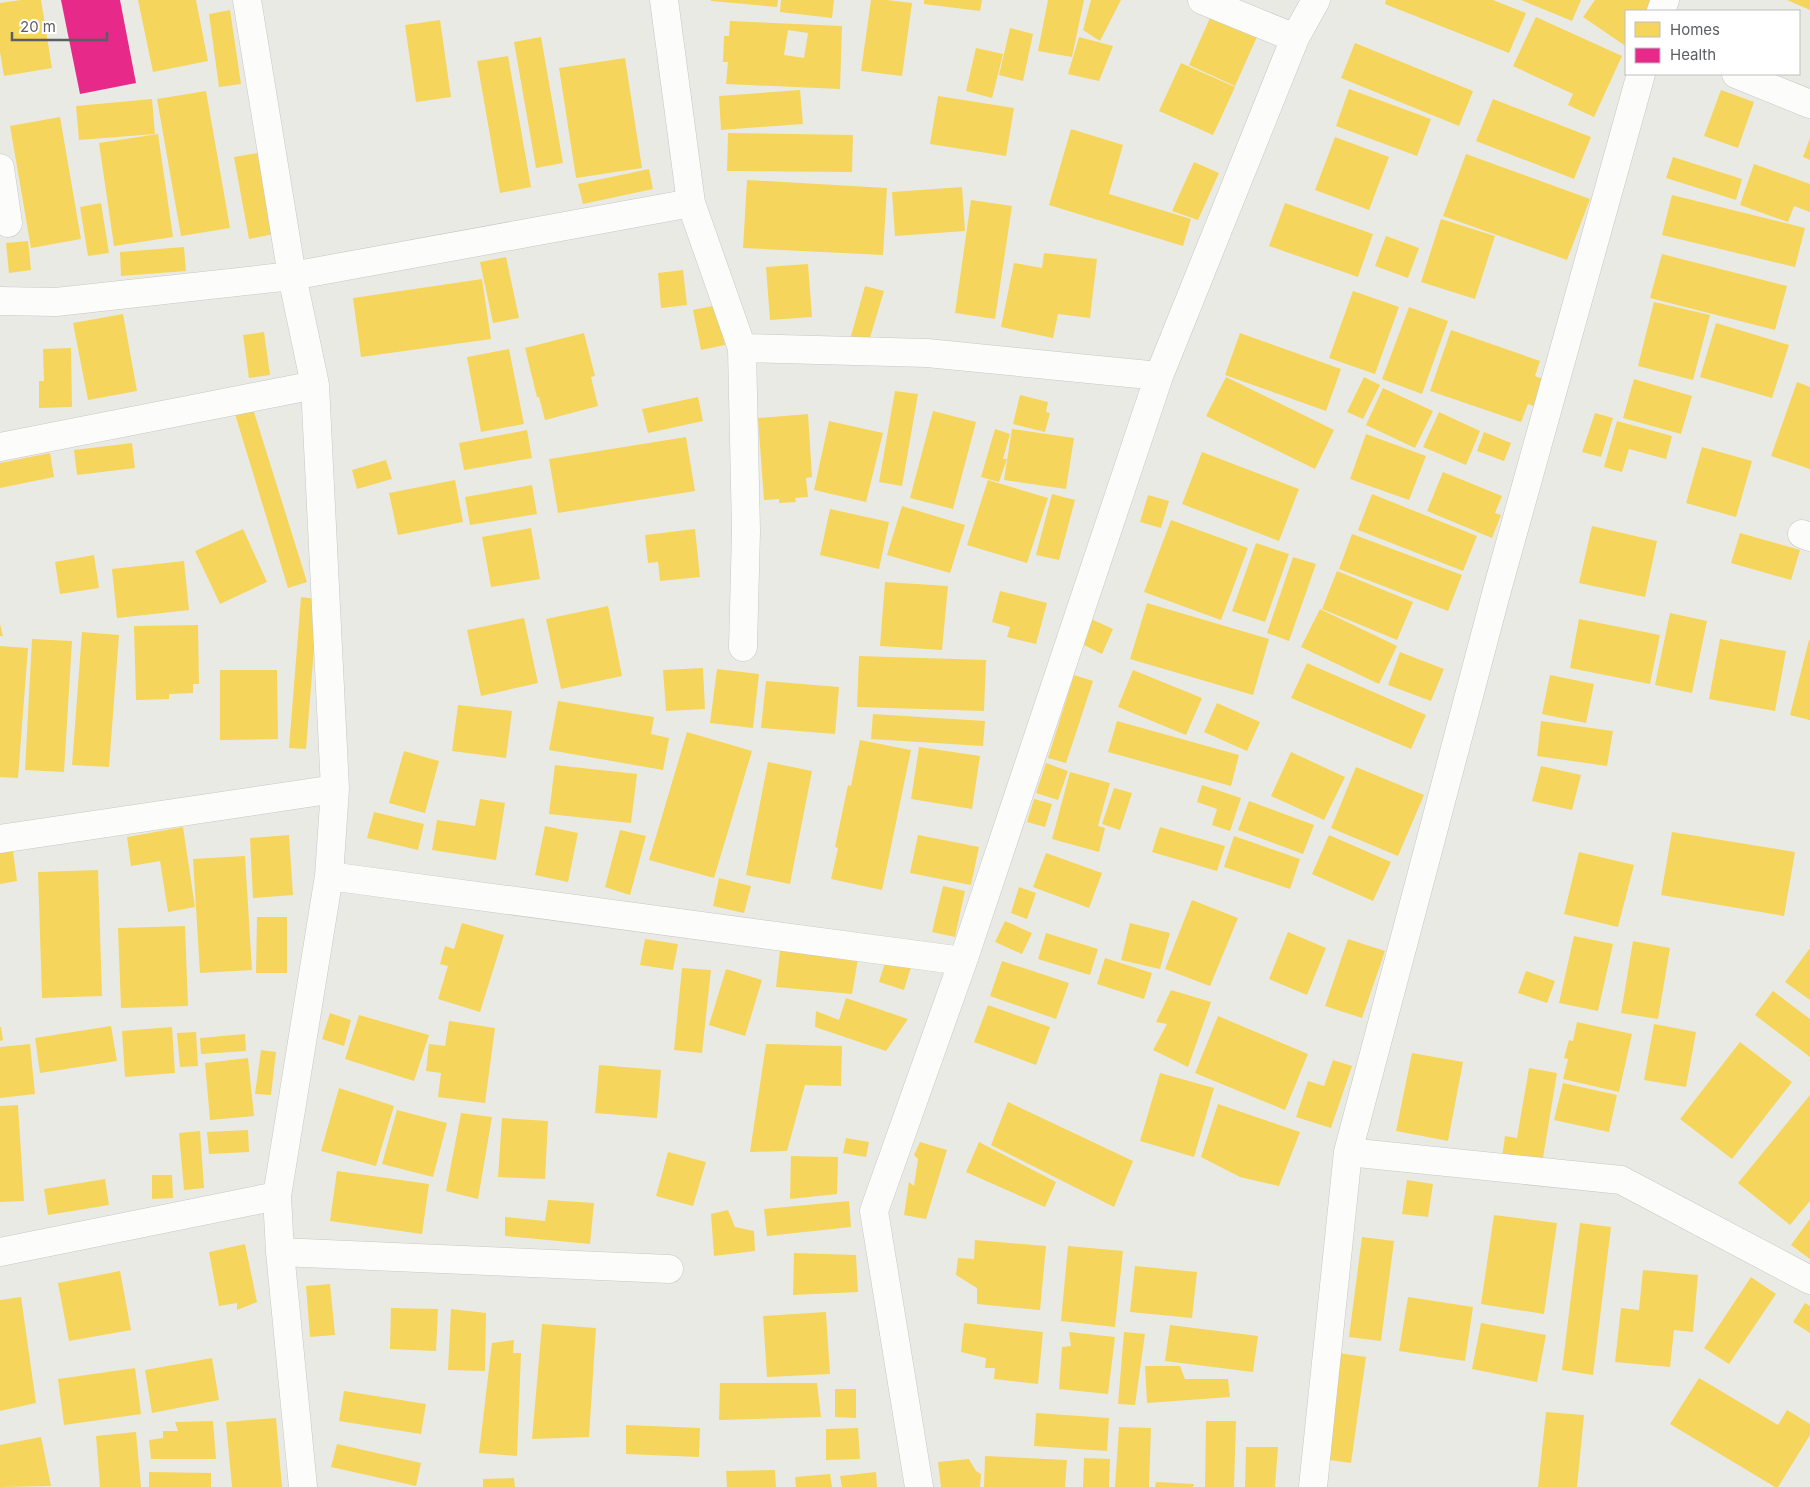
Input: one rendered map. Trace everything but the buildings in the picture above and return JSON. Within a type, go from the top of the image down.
[{"type":"street","points":[[247,0],[292,276],[315,385],[334,789],[329,876],[277,1196],[280,1252],[303,1487]]},
{"type":"street","points":[[664,0],[691,203],[742,348],[746,531],[743,647]]},
{"type":"street","points":[[1202,0],[1295,38]]},
{"type":"street","points":[[919,1487],[874,1211],[963,961],[1159,376],[1295,38],[1316,0]]},
{"type":"street","points":[[1313,1487],[1348,1152],[1497,590],[1641,75]]},
{"type":"street","points":[[1738,75],[1810,104]]},
{"type":"street","points":[[0,168],[8,223]]},
{"type":"street","points":[[0,300],[56,302],[292,276],[691,203]]},
{"type":"street","points":[[742,348],[927,353],[1159,376]]},
{"type":"street","points":[[0,447],[315,385]]},
{"type":"street","points":[[0,838],[334,789]]},
{"type":"street","points":[[329,876],[963,961]]},
{"type":"street","points":[[1348,1152],[1621,1180],[1810,1280]]},
{"type":"street","points":[[0,1252],[277,1196]]},
{"type":"street","points":[[280,1252],[669,1269]]}]
